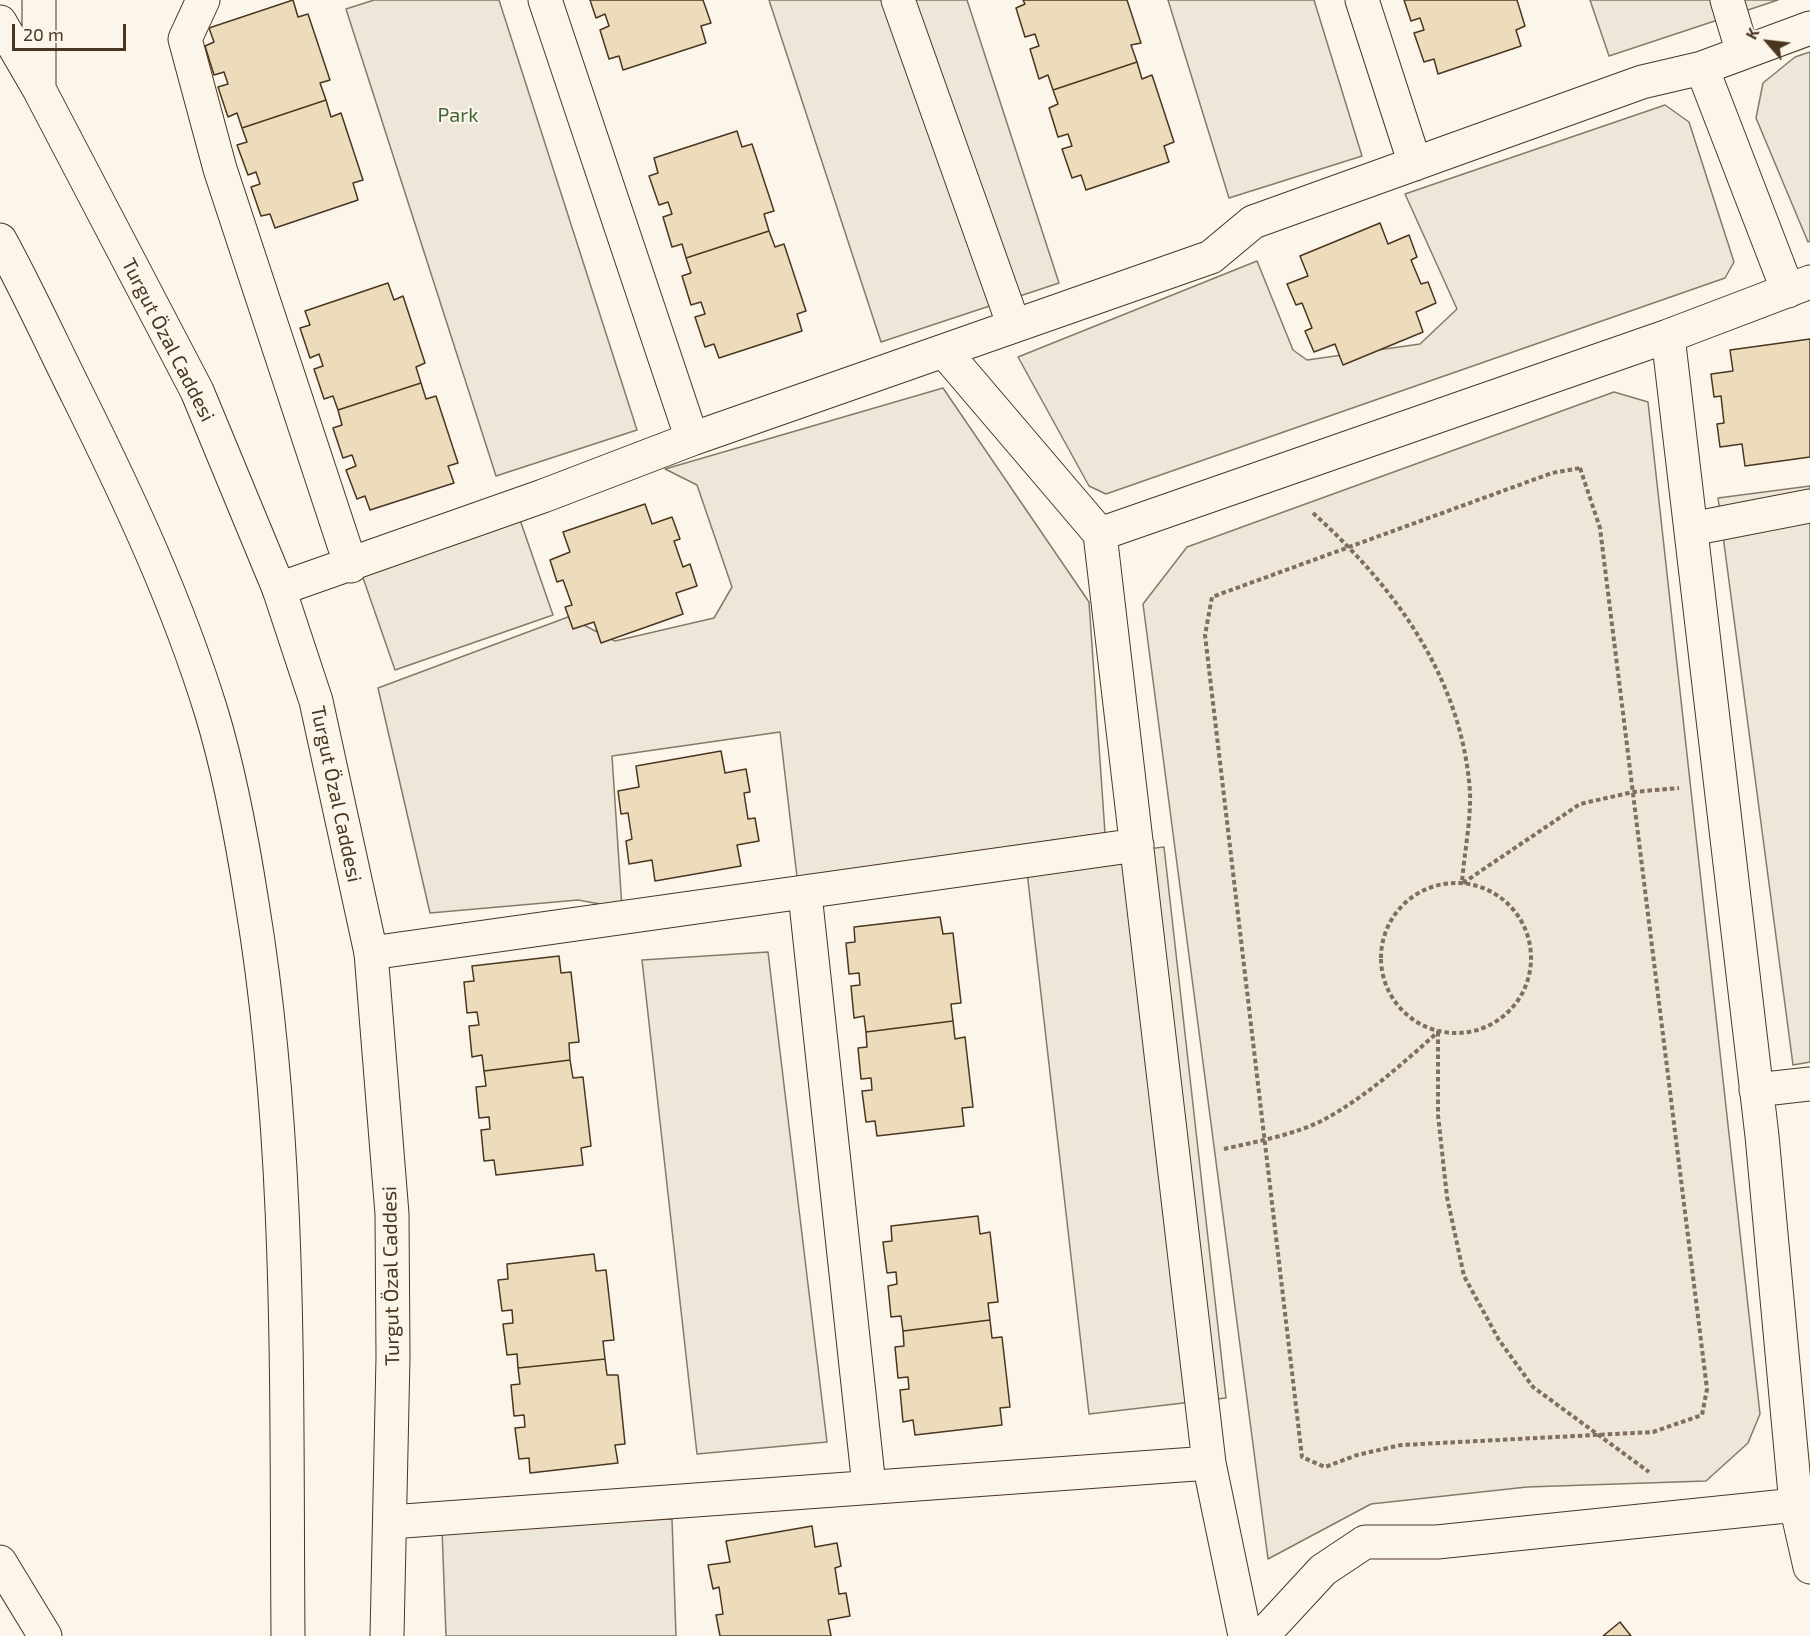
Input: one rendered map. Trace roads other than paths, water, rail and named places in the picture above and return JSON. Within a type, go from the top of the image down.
[{"type":"street","points":[[39,0],[39,89]]},
{"type":"street","points":[[203,0],[185,39],[220,169],[351,566]]},
{"type":"street","points":[[545,0],[692,439]]},
{"type":"street","points":[[898,0],[1014,326]]},
{"type":"street","points":[[1362,0],[1415,164]]},
{"type":"street","points":[[1727,0],[1743,53]]},
{"type":"street","name":"Turgut Özal Caddesi","points":[[0,22],[39,89],[197,391],[279,589],[316,701],[371,953],[392,1214],[387,1636]]},
{"type":"street","points":[[279,589],[351,566],[692,439],[1211,257],[1253,222],[1642,82],[1702,68],[1810,28]]},
{"type":"street","points":[[1100,534],[1668,336],[1799,287],[1702,68]]},
{"type":"street","points":[[0,240],[128,497],[159,569],[189,642],[209,704],[233,797],[262,960],[273,1053],[280,1151],[285,1252],[288,1636]]},
{"type":"street","points":[[1668,336],[1756,1090],[1796,1505],[1810,1567]]},
{"type":"street","points":[[944,351],[1100,534],[1209,1463],[1245,1636]]},
{"type":"street","points":[[1691,529],[1810,506]]},
{"type":"street","points":[[371,953],[805,894],[1137,845]]},
{"type":"street","points":[[805,894],[869,1486]]},
{"type":"street","points":[[1756,1090],[1810,1084]]},
{"type":"street","points":[[390,1522],[1209,1463]]},
{"type":"street","points":[[1262,1636],[1323,1570],[1365,1542],[1437,1542],[1796,1505]]},
{"type":"street","points":[[0,1562],[45,1636]]},
{"type":"park label","name":"Park","points":[[458,115]]}]
